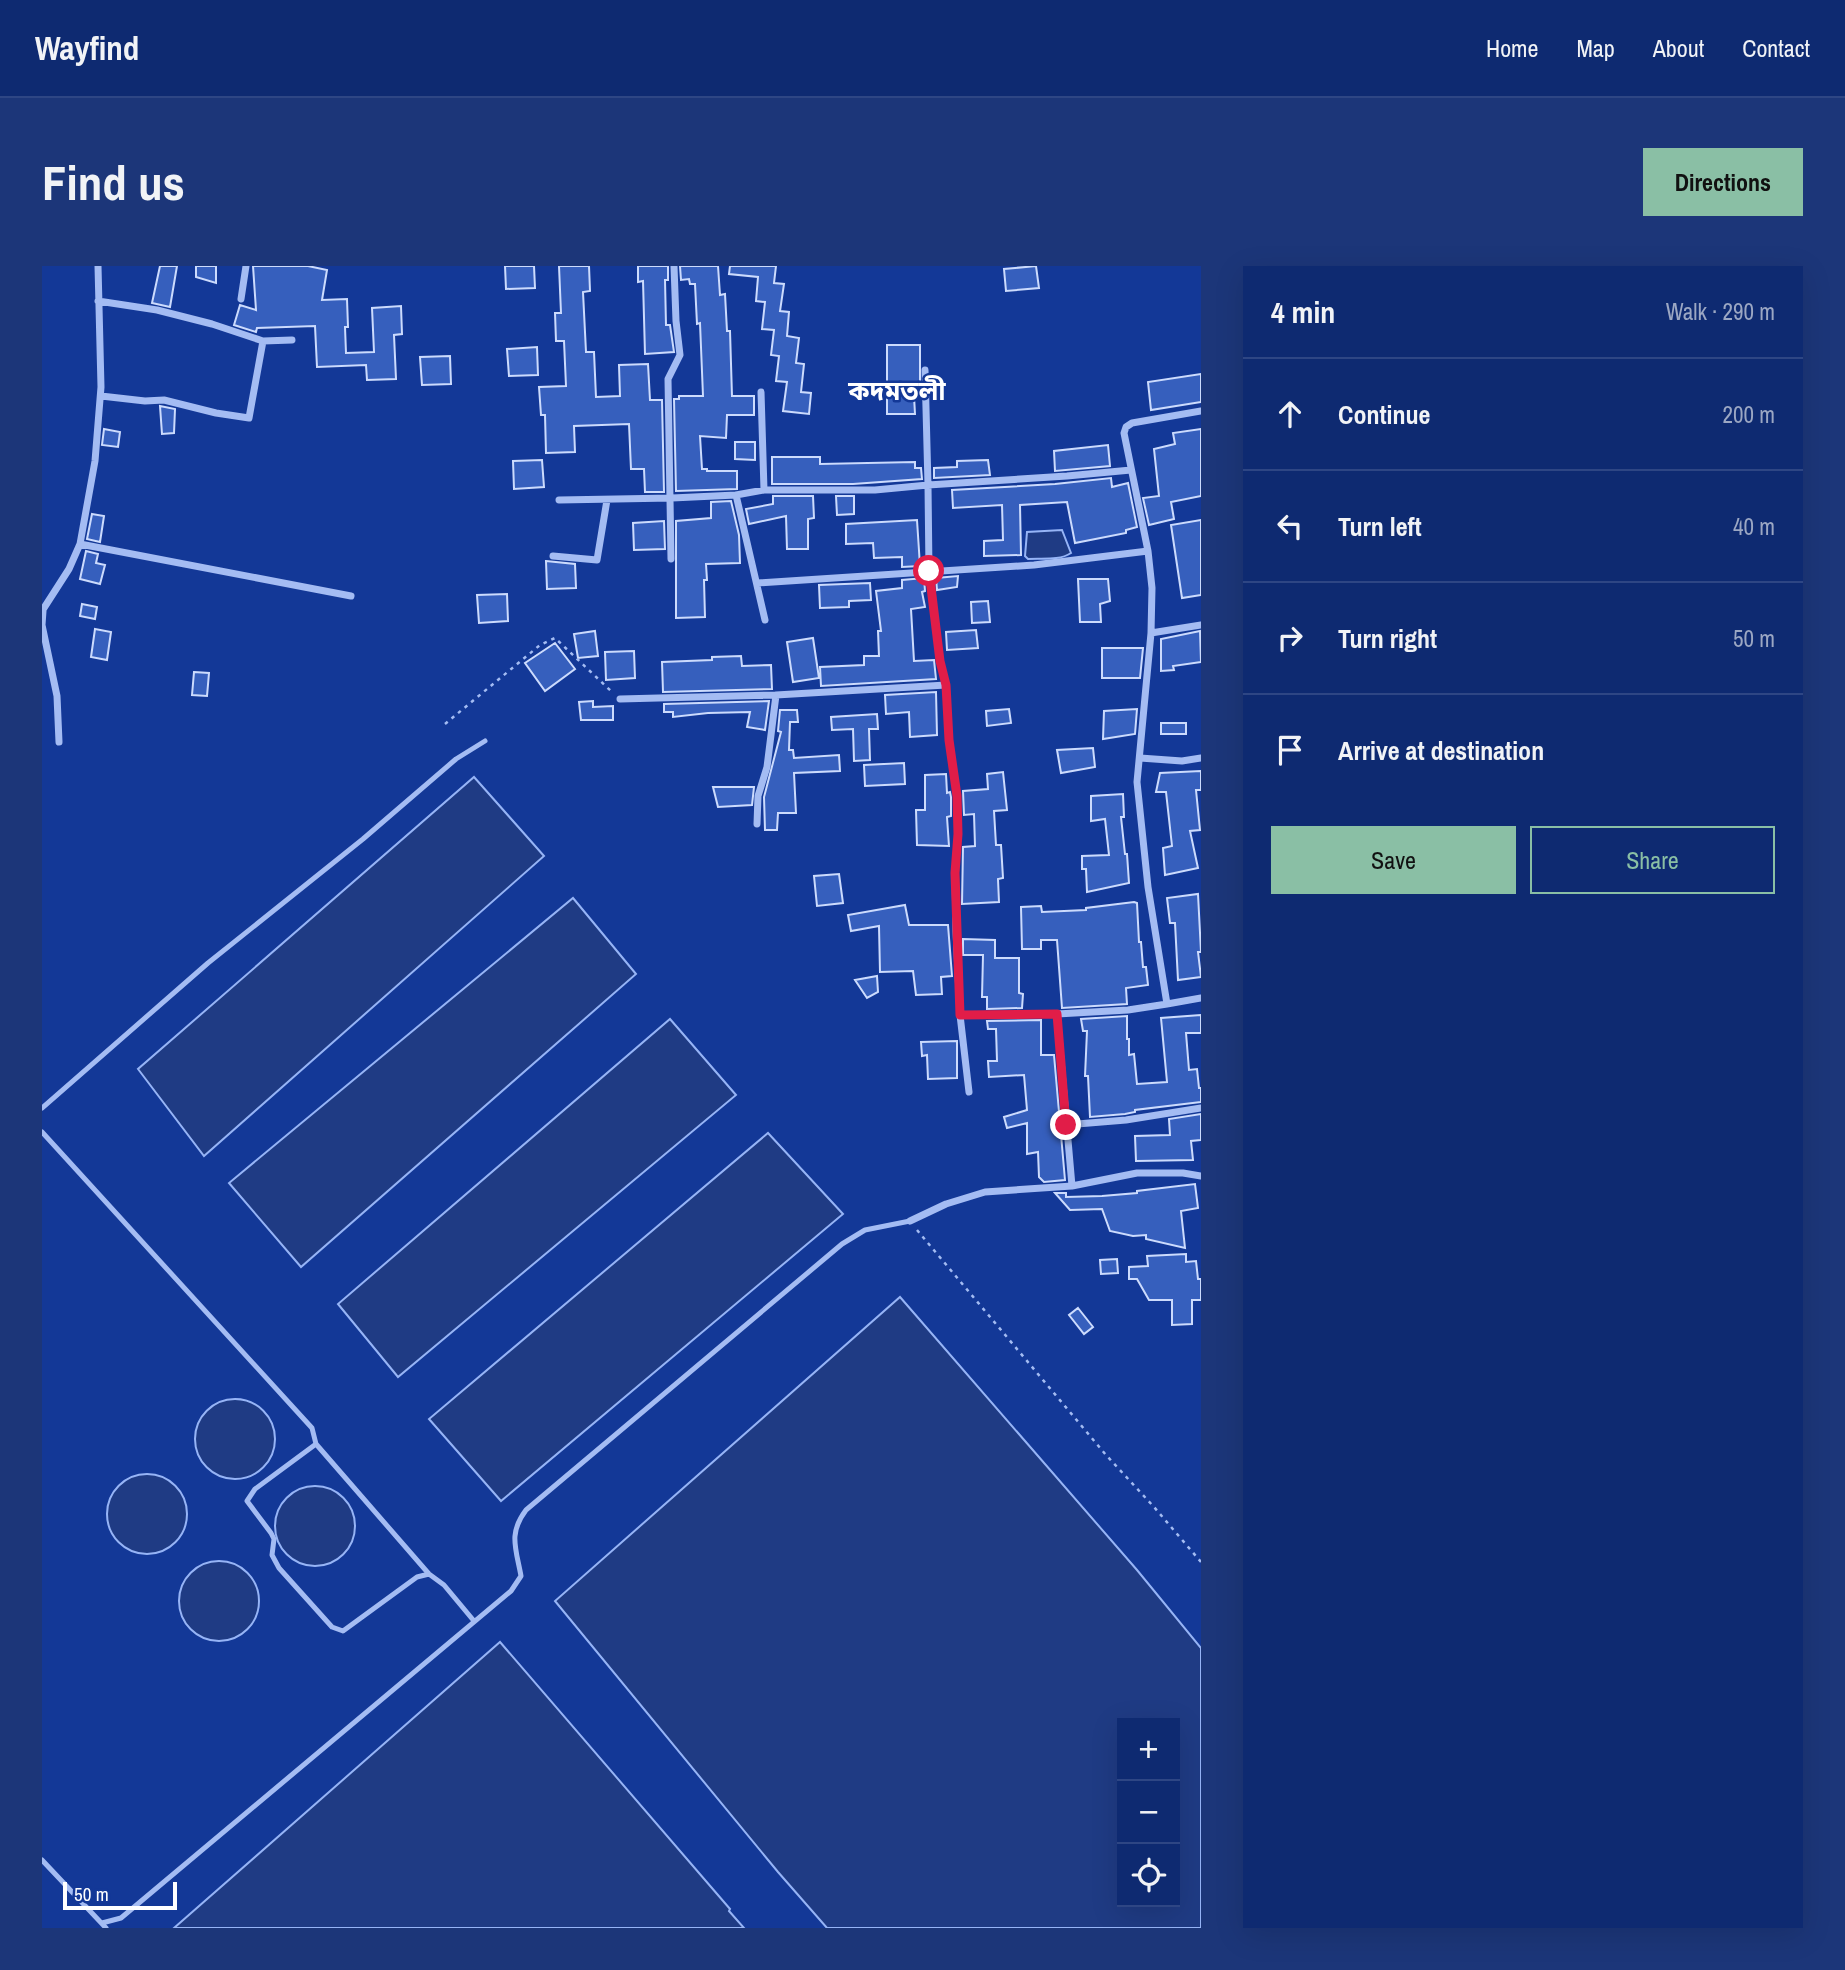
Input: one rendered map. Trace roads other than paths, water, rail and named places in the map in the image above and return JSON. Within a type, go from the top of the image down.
[{"type":"street","points":[[59,742],[57,696],[42,625],[42,611],[69,569],[80,544],[95,461],[101,396],[98,266]]},
{"type":"street","points":[[241,299],[246,266]]},
{"type":"street","points":[[671,559],[668,379],[680,355],[674,266]]},
{"type":"street","points":[[98,301],[157,310],[263,341],[292,340]]},
{"type":"street","points":[[101,396],[145,401],[164,400],[249,418],[263,341]]},
{"type":"street","points":[[925,370],[929,571],[940,661],[946,685],[949,740],[957,796],[955,873],[960,1015],[969,1092]]},
{"type":"street","points":[[761,392],[764,490]]},
{"type":"street","points":[[1167,1004],[1139,820],[1137,782],[1151,633],[1152,588],[1148,551],[1124,433],[1126,427],[1132,423],[1201,411]]},
{"type":"street","points":[[559,500],[736,495],[764,490],[875,490],[1131,470]]},
{"type":"street","points":[[736,495],[765,620]]},
{"type":"street","points":[[553,556],[597,560],[607,500]]},
{"type":"street","points":[[80,544],[351,596]]},
{"type":"street","points":[[758,583],[1034,565],[1148,551]]},
{"type":"street","points":[[1151,633],[1201,625]]},
{"type":"street","points":[[620,698],[776,695],[946,685]]},
{"type":"street","points":[[757,824],[758,796],[767,767],[776,695]]},
{"type":"street","points":[[1140,758],[1182,761],[1201,758]]},
{"type":"street","points":[[960,1015],[1128,1010],[1201,998]]},
{"type":"street","points":[[1057,1014],[1072,1186]]},
{"type":"street","points":[[1066,1125],[1126,1120],[1201,1108]]},
{"type":"street","points":[[910,1221],[946,1204],[985,1192],[1072,1186],[1138,1173],[1183,1173],[1201,1176]]},
{"type":"lane","points":[[42,1108],[208,963],[363,839],[456,759],[485,741]]},
{"type":"lane","points":[[42,1132],[312,1428],[316,1444],[429,1574],[444,1585],[474,1621]]},
{"type":"lane","points":[[42,1860],[104,1926],[121,1919],[511,1591],[521,1576],[514,1536],[516,1523],[526,1510],[842,1244],[865,1230],[910,1221]]},
{"type":"lane","points":[[316,1444],[255,1489],[247,1501],[274,1539],[272,1555],[279,1568],[332,1627],[343,1631],[417,1577],[429,1574]]},
{"type":"water","points":[[1062,530],[1071,553],[1050,559],[1028,559],[1025,556],[1027,532]]},
{"type":"water","points":[[474,777],[544,856],[204,1156],[138,1069]]},
{"type":"water","points":[[573,898],[636,974],[301,1267],[229,1183]]},
{"type":"water","points":[[670,1019],[736,1095],[398,1377],[338,1304]]},
{"type":"water","points":[[768,1133],[843,1214],[501,1501],[429,1419]]},
{"type":"water","points":[[900,1297],[1137,1570],[1201,1648],[1201,1928],[827,1928],[555,1601]]},
{"type":"water","points":[[235,1399],[250,1402],[263,1411],[272,1424],[275,1439],[272,1454],[263,1467],[250,1476],[235,1479],[220,1476],[207,1467],[198,1454],[195,1439],[198,1424],[207,1411],[220,1402]]},
{"type":"water","points":[[147,1474],[162,1477],[175,1486],[184,1499],[187,1514],[184,1529],[175,1542],[162,1551],[147,1554],[132,1551],[119,1542],[110,1529],[107,1514],[110,1499],[119,1486],[132,1477]]},
{"type":"water","points":[[315,1486],[330,1489],[343,1498],[352,1511],[355,1526],[352,1541],[343,1554],[330,1563],[315,1566],[300,1563],[287,1554],[278,1541],[275,1526],[278,1511],[287,1498],[300,1489]]},
{"type":"water","points":[[219,1561],[234,1564],[247,1573],[256,1586],[259,1601],[256,1616],[247,1629],[234,1638],[219,1641],[204,1638],[191,1629],[182,1616],[179,1601],[182,1586],[191,1573],[204,1564]]},
{"type":"water","points":[[500,1642],[744,1928],[174,1928]]},
{"type":"district","name":"কদমতলী","points":[[897,391]]}]
